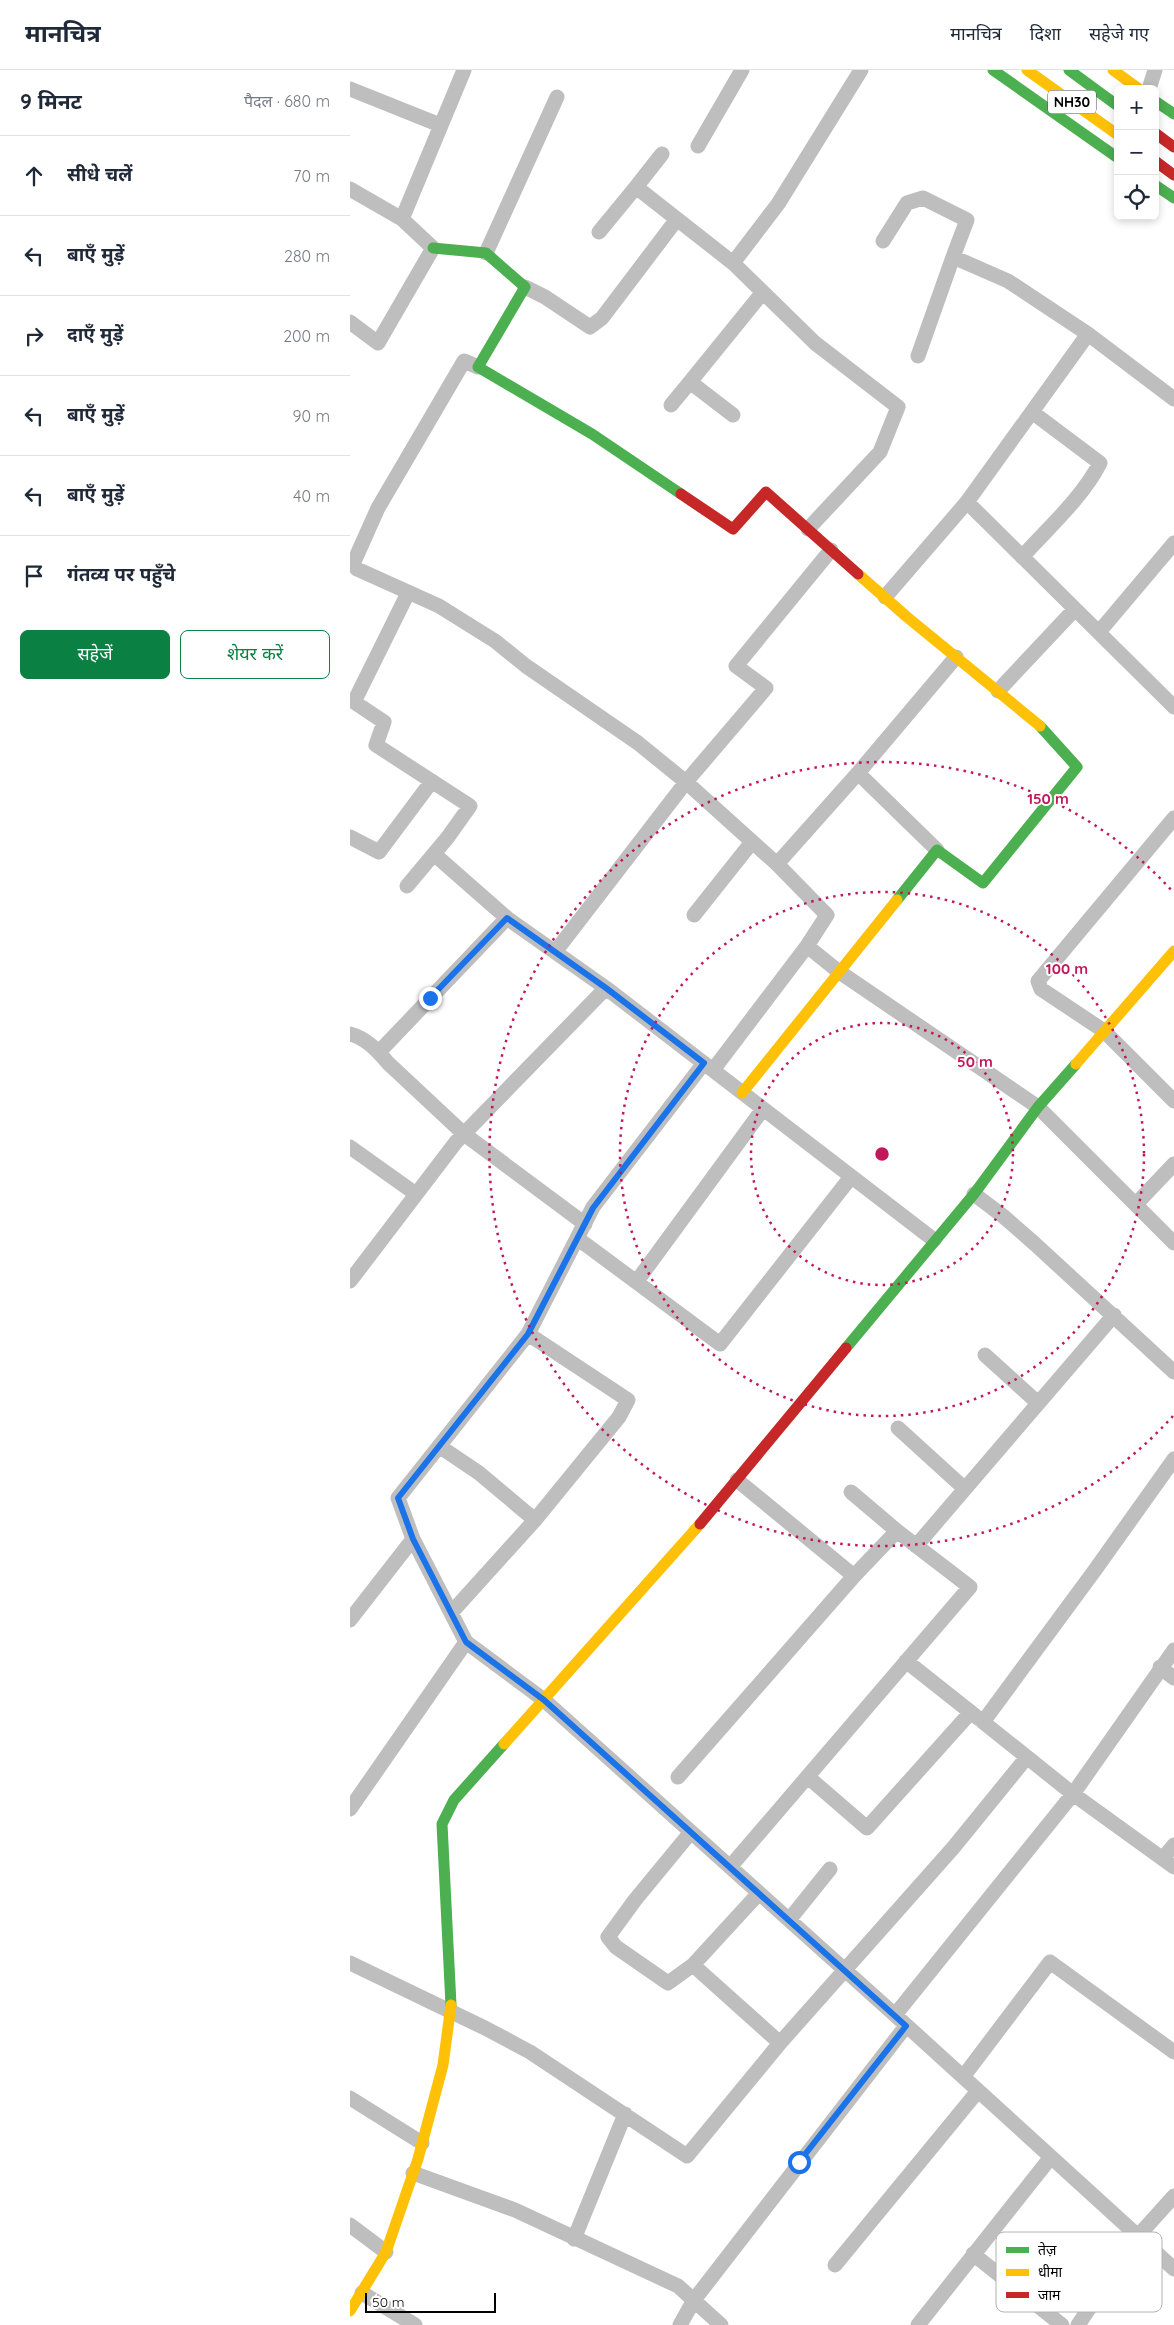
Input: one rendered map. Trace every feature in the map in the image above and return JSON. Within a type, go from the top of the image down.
[{"type":"main road","points":[[994,70],[1114,155]]},
{"type":"main road","name":"NH30","points":[[1027,70],[1114,132]]},
{"type":"main road","name":"NH30","points":[[1069,70],[1114,103]]},
{"type":"main road","points":[[1113,70],[1134,85]]},
{"type":"main road","points":[[1159,104],[1174,114]]},
{"type":"main road","points":[[1159,136],[1174,147]]},
{"type":"main road","points":[[1159,164],[1174,175]]},
{"type":"main road","points":[[1159,188],[1174,198]]},
{"type":"main road","points":[[433,248],[486,253],[525,287],[478,367],[592,434],[733,529],[766,492],[885,597],[1038,724],[1077,767],[982,883],[937,850],[742,1093]]},
{"type":"main road","points":[[350,2311],[386,2252],[413,2173],[443,2064],[451,2013],[442,1824],[454,1800],[671,1559],[974,1194],[1038,1107],[1174,951]]},
{"type":"street","points":[[402,219],[464,70]]},
{"type":"street","points":[[698,146],[742,70]]},
{"type":"street","points":[[733,262],[778,204],[861,70]]},
{"type":"street","points":[[1150,85],[1155,70]]},
{"type":"street","points":[[350,89],[440,126]]},
{"type":"street","points":[[486,253],[557,97]]},
{"type":"street","points":[[599,232],[662,154]]},
{"type":"street","points":[[636,187],[733,262],[815,343],[898,407],[880,452],[808,529]]},
{"type":"street","points":[[350,190],[402,219],[433,248],[378,343],[350,324]]},
{"type":"street","points":[[883,240],[907,203],[923,198],[967,220],[952,256],[918,356]]},
{"type":"street","points":[[525,287],[545,297],[590,328],[602,318],[677,219]]},
{"type":"street","points":[[952,256],[1008,282],[1088,334],[1174,399]]},
{"type":"street","points":[[671,405],[763,292]]},
{"type":"street","points":[[885,597],[967,502],[1088,334]]},
{"type":"street","points":[[478,367],[464,361],[378,508],[351,566],[439,606],[495,641],[526,666],[638,743],[686,782],[777,864],[828,915],[807,946],[593,1208],[528,1334],[398,1498],[413,1539],[466,1642],[544,1700],[1134,2232]]},
{"type":"street","points":[[690,382],[733,415]]},
{"type":"street","points":[[1022,557],[1077,496],[1094,475],[1100,463],[1032,412]]},
{"type":"street","points":[[967,502],[1075,609],[1171,698]]},
{"type":"street","points":[[1099,632],[1174,543]]},
{"type":"street","points":[[555,952],[686,782],[766,688],[736,666],[832,550]]},
{"type":"street","points":[[407,886],[470,806],[376,744],[384,722],[354,702],[408,593]]},
{"type":"street","points":[[998,691],[1075,609]]},
{"type":"street","points":[[777,864],[858,773],[956,657]]},
{"type":"street","points":[[858,773],[937,850]]},
{"type":"street","points":[[350,838],[379,852],[432,781]]},
{"type":"street","points":[[1174,818],[1038,981],[1041,989],[1104,1030],[1174,1101]]},
{"type":"street","points":[[694,915],[752,842]]},
{"type":"street","points":[[434,854],[507,918],[606,988],[934,1240]]},
{"type":"street","points":[[379,1052],[507,918]]},
{"type":"street","points":[[807,946],[838,971],[1038,1107],[1174,1243]]},
{"type":"street","points":[[350,1281],[464,1134],[606,988]]},
{"type":"street","points":[[350,1034],[357,1036],[379,1052],[388,1063],[464,1134],[585,1224]]},
{"type":"street","points":[[637,1281],[763,1109]]},
{"type":"street","points":[[350,1147],[416,1194]]},
{"type":"street","points":[[1136,1204],[1174,1164]]},
{"type":"street","points":[[578,1238],[720,1344],[851,1177]]},
{"type":"street","points":[[974,1194],[1004,1216],[1174,1372]]},
{"type":"street","points":[[916,1546],[1114,1315]]},
{"type":"street","points":[[451,1613],[535,1520],[619,1417],[628,1400],[528,1334]]},
{"type":"street","points":[[985,1355],[1038,1403]]},
{"type":"street","points":[[898,1428],[965,1489]]},
{"type":"street","points":[[439,1446],[479,1473],[535,1520]]},
{"type":"street","points":[[983,1722],[1174,1459]]},
{"type":"street","points":[[737,1480],[854,1576]]},
{"type":"street","points":[[730,1866],[970,1587],[897,1531],[852,1492]]},
{"type":"street","points":[[678,1777],[854,1576],[897,1531]]},
{"type":"street","points":[[350,1620],[413,1539]]},
{"type":"street","points":[[350,1809],[466,1642]]},
{"type":"street","points":[[895,2015],[1073,1794],[1160,1667],[1174,1650]]},
{"type":"street","points":[[906,1661],[1073,1794],[1168,1862],[1174,1845]]},
{"type":"street","points":[[1160,1667],[1174,1678]]},
{"type":"street","points":[[808,1777],[867,1828],[971,1712]]},
{"type":"street","points":[[350,1963],[485,2028],[530,2052],[687,2156],[780,2043],[953,1848],[1027,1757]]},
{"type":"street","points":[[692,1832],[635,1900],[608,1936],[616,1946],[668,1983],[692,1965],[759,1893]]},
{"type":"street","points":[[789,1920],[830,1869]]},
{"type":"street","points":[[963,2077],[1050,1962],[1174,2052]]},
{"type":"street","points":[[692,1965],[780,2043]]},
{"type":"street","points":[[680,2325],[694,2300],[906,2026]]},
{"type":"street","points":[[835,2265],[978,2091]]},
{"type":"street","points":[[350,2098],[422,2143]]},
{"type":"street","points":[[574,2239],[625,2114]]},
{"type":"street","points":[[918,2325],[1051,2157]]},
{"type":"street","points":[[413,2173],[515,2210],[678,2286],[721,2325]]},
{"type":"street","points":[[1142,2232],[1174,2196]]},
{"type":"street","points":[[350,2224],[386,2252]]},
{"type":"street","points":[[973,2254],[996,2272]]},
{"type":"street","points":[[1162,2257],[1174,2268]]},
{"type":"street","points":[[362,2293],[415,2325]]},
{"type":"street","points":[[1046,2312],[1062,2325]]},
{"type":"street","points":[[1078,2325],[1087,2312]]},
{"type":"traffic: fast","points":[[993,70],[1114,155]]},
{"type":"traffic: fast","points":[[1069,70],[1114,103]]},
{"type":"traffic: fast","points":[[1159,104],[1174,114]]},
{"type":"traffic: fast","points":[[1159,188],[1174,198]]},
{"type":"traffic: fast","points":[[433,248],[486,253],[525,287],[478,367],[592,434],[681,494]]},
{"type":"traffic: fast","points":[[897,900],[937,850],[983,883],[1077,767],[1040,726]]},
{"type":"traffic: fast","points":[[846,1348],[974,1194],[1038,1107],[1076,1064]]},
{"type":"traffic: fast","points":[[451,2005],[442,1824],[454,1800],[504,1744]]},
{"type":"traffic: slow","points":[[1027,70],[1114,132]]},
{"type":"traffic: slow","points":[[1113,70],[1134,85]]},
{"type":"traffic: slow","points":[[858,574],[907,617],[1040,726]]},
{"type":"traffic: slow","points":[[742,1093],[897,900]]},
{"type":"traffic: slow","points":[[1076,1064],[1174,951]]},
{"type":"traffic: slow","points":[[504,1744],[700,1524]]},
{"type":"traffic: slow","points":[[350,2311],[386,2252],[418,2159],[443,2065],[451,2005]]},
{"type":"traffic: jam","points":[[1159,136],[1174,147]]},
{"type":"traffic: jam","points":[[1159,164],[1174,175]]},
{"type":"traffic: jam","points":[[681,494],[733,529],[766,492],[858,574]]},
{"type":"traffic: jam","points":[[700,1524],[846,1348]]},
{"type":"route","points":[[430,998],[507,918],[606,988],[704,1063],[593,1208],[528,1334],[398,1498],[413,1539],[466,1642],[544,1700],[906,2026],[799,2162]]}]
